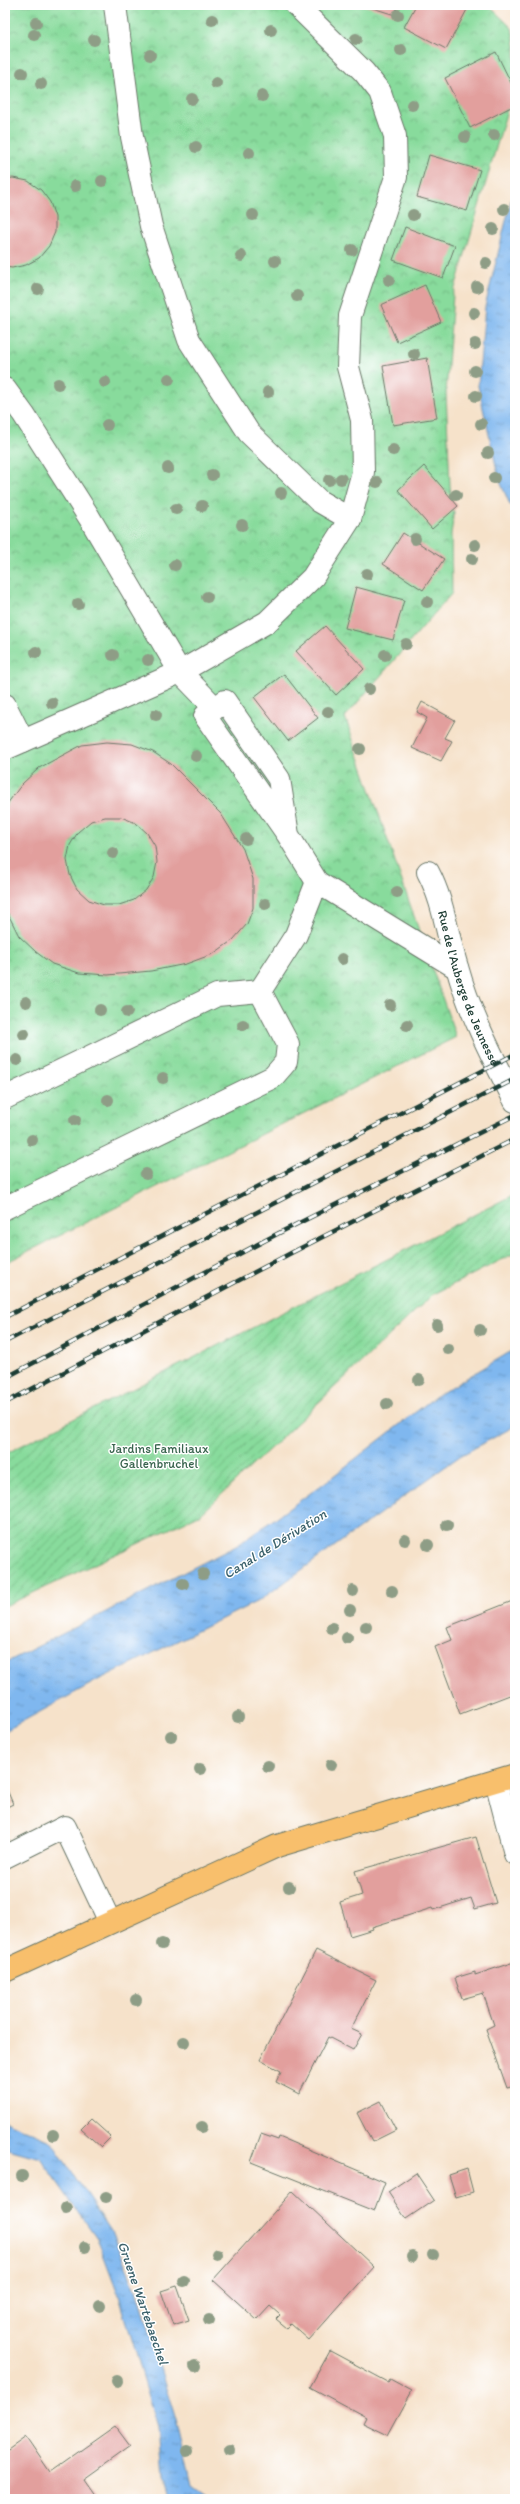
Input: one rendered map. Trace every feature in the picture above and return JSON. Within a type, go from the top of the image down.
[{"type":"main road","points":[[5,1971],[277,1846],[505,1778]]},
{"type":"street","points":[[115,5],[132,137],[151,226],[189,340],[249,433],[319,501],[350,519]]},
{"type":"street","points":[[5,706],[14,745],[180,672],[267,622],[313,577],[350,519],[363,472],[362,420],[348,367],[350,316],[396,177],[395,136],[380,92],[364,72],[296,5]]},
{"type":"street","points":[[5,389],[24,415],[89,517],[180,672],[215,708],[205,716],[288,835],[317,882],[457,968]]},
{"type":"street","name":"Rue de l'Auberge de Jeunesse","points":[[428,872],[437,889],[457,968],[487,1044],[515,1101]]},
{"type":"street","points":[[260,991],[296,935],[317,882]]},
{"type":"street","points":[[5,1098],[217,995],[260,991]]},
{"type":"street","points":[[5,1208],[273,1077],[286,1062],[288,1044],[260,991]]},
{"type":"street","points":[[505,1778],[515,1854]]},
{"type":"street","points":[[5,1857],[65,1827],[110,1922]]},
{"type":"green space","points":[[5,5],[488,5],[512,28],[515,46],[515,83],[453,295],[446,393],[450,486],[454,513],[451,534],[452,593],[345,717],[456,1037],[5,1263]]},
{"type":"green space","name":"Jardins Familiaux Gallenbruchel","points":[[515,1194],[515,1253],[432,1295],[201,1514],[5,1606],[5,1454]]},
{"type":"water","points":[[515,184],[515,506],[510,505],[499,479],[478,386],[485,307]]},
{"type":"water","name":"Canal de Dérivation","points":[[515,1349],[515,1426],[460,1456],[260,1600],[100,1679],[5,1731],[5,1663],[238,1545],[323,1484],[435,1397]]},
{"type":"water","points":[[5,2121],[51,2141],[111,2231],[136,2290],[176,2420],[192,2489],[206,2499],[168,2499],[162,2478],[158,2427],[119,2296],[97,2238],[40,2158],[5,2148]]},
{"type":"building","points":[[363,5],[398,5],[395,15]]},
{"type":"building","points":[[416,5],[469,6],[446,49],[404,27]]},
{"type":"building","points":[[496,52],[515,91],[515,105],[470,128],[445,78]]},
{"type":"building","points":[[429,155],[480,170],[467,211],[417,197]]},
{"type":"building","points":[[13,178],[28,181],[41,190],[50,202],[55,217],[55,232],[49,246],[39,258],[26,265],[12,268],[5,267],[5,179]]},
{"type":"building","points":[[405,227],[455,246],[443,278],[393,260]]},
{"type":"building","points":[[425,285],[441,322],[397,342],[381,305]]},
{"type":"building","points":[[427,358],[437,418],[393,425],[383,366]]},
{"type":"building","points":[[424,466],[458,506],[432,529],[398,490]]},
{"type":"building","points":[[403,533],[444,559],[423,590],[383,564]]},
{"type":"building","points":[[356,587],[404,600],[393,640],[345,628]]},
{"type":"building","points":[[325,626],[364,669],[336,695],[296,651]]},
{"type":"building","points":[[284,674],[318,718],[288,741],[254,697]]},
{"type":"building","points":[[422,702],[455,720],[445,738],[452,741],[441,761],[412,748],[427,718],[417,712]]},
{"type":"building","points":[[107,742],[132,744],[153,752],[171,764],[221,814],[243,849],[253,879],[253,908],[247,924],[233,940],[213,954],[186,964],[151,971],[108,975],[79,973],[52,964],[36,952],[19,936],[5,908],[5,809],[22,784],[39,768],[82,745]],"holes":[[[105,817],[121,817],[136,823],[147,833],[155,846],[157,862],[154,877],[146,890],[134,900],[119,905],[104,905],[89,900],[77,889],[70,875],[67,860],[70,845],[78,832],[91,821]]]},
{"type":"building","points":[[515,1600],[515,1693],[460,1714],[435,1647],[452,1640],[447,1627]]},
{"type":"building","points":[[5,1785],[13,1804],[5,1808]]},
{"type":"building","points":[[476,1837],[496,1903],[475,1909],[471,1898],[433,1910],[432,1908],[372,1927],[373,1929],[350,1936],[340,1902],[362,1895],[355,1871]]},
{"type":"building","points":[[316,1950],[376,1980],[351,2029],[362,2034],[353,2050],[328,2037],[299,2094],[276,2082],[281,2071],[260,2060]]},
{"type":"building","points":[[514,1962],[515,2086],[507,2088],[486,2029],[494,2025],[483,1993],[462,1999],[455,1978],[475,1972],[475,1975]]},
{"type":"building","points":[[381,2101],[396,2130],[372,2142],[357,2113]]},
{"type":"building","points":[[91,2119],[111,2137],[101,2147],[81,2129]]},
{"type":"building","points":[[261,2134],[278,2140],[279,2137],[385,2182],[374,2211],[251,2162]]},
{"type":"building","points":[[467,2169],[473,2192],[456,2197],[449,2175]]},
{"type":"building","points":[[416,2173],[434,2200],[406,2219],[388,2192]]},
{"type":"building","points":[[293,2191],[374,2267],[309,2340],[291,2324],[287,2328],[276,2319],[280,2315],[270,2306],[257,2320],[213,2280]]},
{"type":"building","points":[[177,2286],[189,2320],[173,2325],[161,2291]]},
{"type":"building","points":[[330,2351],[388,2382],[390,2379],[412,2391],[388,2435],[363,2423],[366,2417],[310,2387]]},
{"type":"building","points":[[115,2426],[130,2446],[84,2479],[98,2499],[5,2499],[5,2452],[26,2437],[50,2472]]},
{"type":"railway","points":[[5,1317],[515,1054]]},
{"type":"railway","points":[[5,1342],[515,1079]]},
{"type":"railway","points":[[5,1378],[279,1233],[515,1115]]},
{"type":"railway","points":[[5,1403],[291,1253],[515,1139]]},
{"type":"water label","name":"Gruene Wartebaechel","points":[[143,2303]]}]
